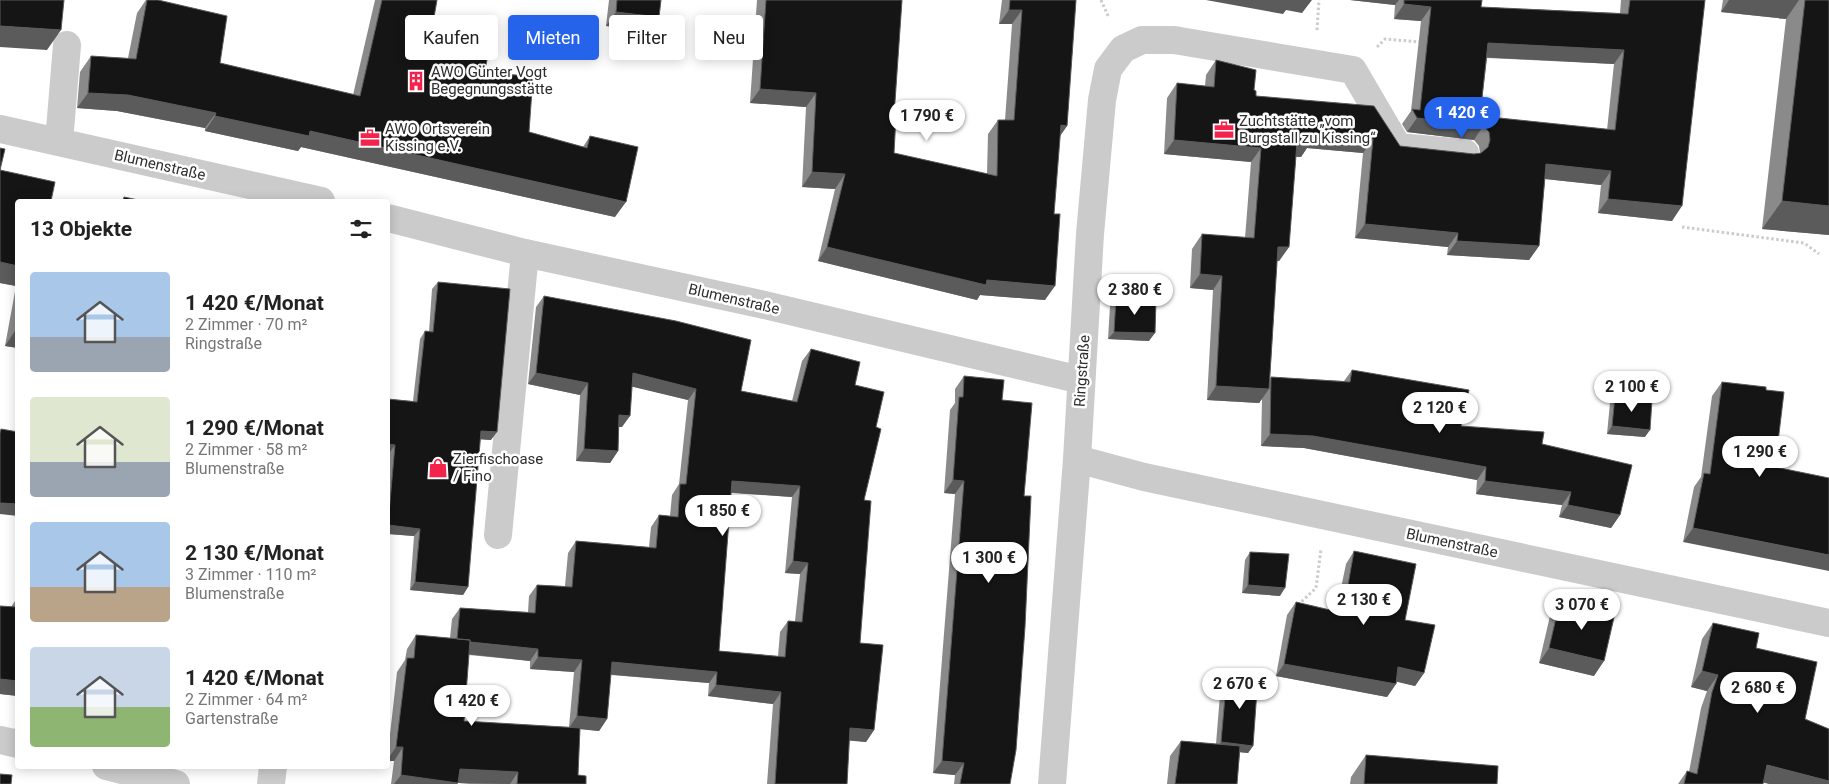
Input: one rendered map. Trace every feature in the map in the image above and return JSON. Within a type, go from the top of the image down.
[{"type":"street","name":"Ringstraße","points":[[1052,784],[1077,459],[1090,234],[1102,100],[1108,69],[1123,49],[1142,40],[1174,40],[1353,70]]},
{"type":"street","points":[[59,142],[66,45]]},
{"type":"street","points":[[1353,70],[1398,147],[1465,153]]},
{"type":"street","name":"Blumenstraße","points":[[0,129],[312,199]]},
{"type":"street","name":"Blumenstraße","points":[[390,219],[525,253],[760,304],[1081,380]]},
{"type":"street","points":[[498,535],[525,253]]},
{"type":"street","name":"Blumenstraße","points":[[1077,459],[1144,477],[1829,623]]},
{"type":"street","points":[[0,740],[15,743]]},
{"type":"street","points":[[118,769],[176,784]]},
{"type":"street","points":[[271,784],[273,769]]},
{"type":"path","points":[[1353,70],[1385,39],[1420,42]]},
{"type":"path","points":[[1682,227],[1804,243],[1819,254]]},
{"type":"path","points":[[1292,612],[1316,588],[1325,516]]},
{"type":"building","points":[[0,0],[64,0],[61,30],[0,26]]},
{"type":"building","points":[[147,0],[158,0],[227,16],[220,63],[360,96],[382,0],[437,0],[434,15],[405,15],[405,60],[487,60],[484,73],[533,76],[529,132],[587,148],[590,136],[638,147],[626,202],[310,131],[309,136],[215,116],[216,113],[128,95],[88,93],[91,56],[136,59]]},
{"type":"building","points":[[617,0],[661,0],[659,15],[616,12]]},
{"type":"building","points":[[766,0],[902,0],[894,116],[896,116],[894,153],[997,176],[998,120],[1014,120],[1022,10],[1009,10],[1010,0],[1076,0],[1067,126],[1061,125],[1054,214],[1060,214],[1055,286],[987,280],[986,285],[827,247],[845,174],[812,172],[816,93],[760,89]]},
{"type":"building","points":[[1404,0],[1482,0],[1481,7],[1628,14],[1630,0],[1705,0],[1682,206],[1608,199],[1611,171],[1546,164],[1539,246],[1457,241],[1458,233],[1365,224],[1373,139],[1312,133],[1311,143],[1297,142],[1289,247],[1278,247],[1269,389],[1216,386],[1222,276],[1200,274],[1202,234],[1254,238],[1261,148],[1174,140],[1177,83],[1214,87],[1216,60],[1256,70],[1254,90],[1256,91],[1256,96],[1374,106],[1400,146],[1474,154],[1481,153],[1488,147],[1490,140],[1489,132],[1483,126],[1417,118],[1412,109],[1420,110],[1431,7],[1404,4]],"holes":[[[1488,43],[1624,50],[1615,130],[1480,116]]]},
{"type":"building","points":[[1805,0],[1829,0],[1829,206],[1782,201]]},
{"type":"building","points":[[0,148],[5,149],[0,170]]},
{"type":"building","points":[[0,170],[55,182],[51,199],[15,199],[15,265],[0,262]]},
{"type":"building","points":[[438,282],[510,289],[497,432],[481,431],[468,587],[415,582],[420,529],[390,525],[395,445],[390,444],[390,399],[417,402],[425,331],[433,332]]},
{"type":"building","points":[[544,296],[676,321],[751,340],[741,391],[797,402],[811,349],[860,362],[855,385],[884,392],[876,427],[881,429],[864,500],[871,501],[860,643],[883,645],[874,730],[850,728],[847,784],[775,784],[781,692],[716,685],[717,672],[612,662],[607,719],[577,716],[582,660],[538,657],[538,649],[457,639],[460,608],[535,613],[537,585],[572,587],[576,541],[656,548],[659,515],[678,517],[680,484],[686,484],[696,389],[633,373],[630,416],[619,415],[618,451],[584,449],[588,383],[536,373]],"holes":[[[732,481],[800,486],[793,561],[808,563],[802,622],[788,621],[785,657],[719,651]]]},
{"type":"building","points":[[1116,298],[1156,300],[1155,333],[1114,332]]},
{"type":"building","points":[[1352,370],[1469,390],[1461,426],[1544,432],[1542,444],[1632,465],[1620,515],[1568,505],[1571,492],[1485,481],[1486,467],[1313,436],[1270,434],[1271,377],[1350,382]]},
{"type":"building","points":[[964,376],[1004,380],[1002,400],[1032,403],[1024,496],[1031,496],[1025,627],[1016,750],[1010,784],[960,784],[964,763],[942,761],[964,481],[953,480],[959,397],[963,397]]},
{"type":"building","points":[[1722,382],[1766,387],[1766,390],[1784,392],[1775,467],[1829,478],[1829,555],[1693,528],[1704,473],[1710,474]]},
{"type":"building","points":[[1615,396],[1652,400],[1650,430],[1612,426]]},
{"type":"building","points":[[1,429],[15,431],[15,504],[0,503]]},
{"type":"building","points":[[1354,551],[1416,564],[1405,620],[1435,625],[1424,673],[1398,667],[1396,684],[1284,664],[1296,602],[1343,613]]},
{"type":"building","points":[[1250,552],[1289,554],[1285,588],[1248,585]]},
{"type":"building","points":[[1560,601],[1615,613],[1604,661],[1549,648]]},
{"type":"building","points":[[0,606],[15,607],[15,681],[0,679]]},
{"type":"building","points":[[1713,623],[1759,633],[1756,648],[1817,662],[1805,719],[1829,729],[1829,781],[1767,765],[1763,784],[1684,784],[1687,771],[1697,774],[1712,692],[1718,675],[1702,671]]},
{"type":"building","points":[[416,635],[470,640],[464,721],[580,728],[578,775],[586,776],[586,784],[517,784],[518,772],[460,769],[458,783],[401,775],[403,747],[396,747],[407,658],[414,658]]},
{"type":"building","points":[[1227,674],[1258,676],[1253,746],[1221,742]]},
{"type":"building","points":[[1181,741],[1240,746],[1237,784],[1175,784]]},
{"type":"building","points":[[1366,755],[1498,766],[1497,784],[1364,784]]},
{"type":"building","points":[[0,774],[12,775],[11,784],[0,784]]},
{"type":"place","name":"AWO Günter Vogt Begegnungsstätte","points":[[416,81]]},
{"type":"place","name":"Zuchtstätte „vom Burgstall zu Kissing“","points":[[1224,130]]},
{"type":"place","name":"AWO Ortsverein Kissing e.V.","points":[[370,138]]},
{"type":"place","name":"Zierfischoase / Fino","points":[[438,468]]}]
